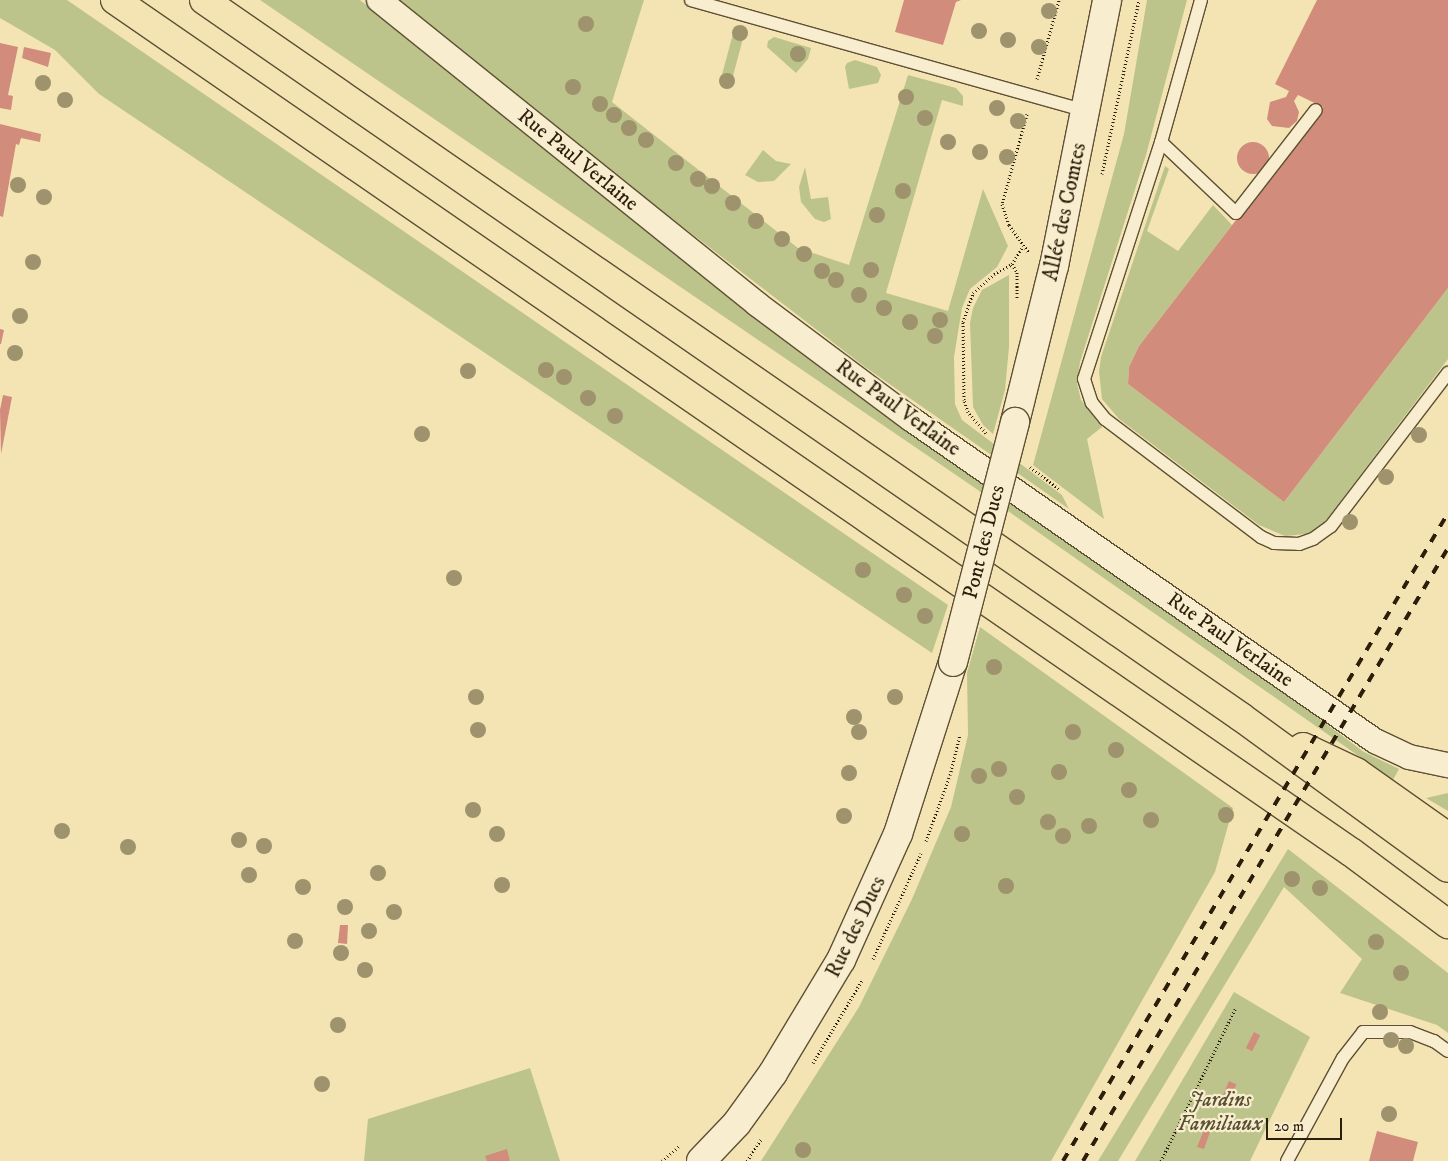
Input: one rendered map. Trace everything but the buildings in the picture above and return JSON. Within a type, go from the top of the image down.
[{"type":"highway","points":[[115,0],[1351,852],[1448,924]]},
{"type":"highway","points":[[204,0],[1241,717],[1448,868]]},
{"type":"highway","points":[[1241,717],[1356,772],[1448,837]]},
{"type":"highway","points":[[1351,852],[1448,935]]},
{"type":"street","name":"Rue Paul Verlaine","points":[[379,0],[757,304],[911,419],[1376,741],[1409,757],[1448,765]]},
{"type":"street","name":"Allée des Comtes","points":[[1015,422],[1054,266],[1107,0]]},
{"type":"street","name":"Pont des Ducs","points":[[953,662],[1015,422]]},
{"type":"street","name":"Rue des Ducs","points":[[691,1151],[737,1123],[773,1073],[823,995],[882,874],[907,810],[953,662]]},
{"type":"lane","points":[[692,0],[1086,111]]},
{"type":"lane","points":[[1201,0],[1160,142],[1084,380],[1092,403],[1105,419],[1261,537],[1286,545],[1313,539],[1331,526],[1448,373]]},
{"type":"lane","points":[[1160,142],[1236,213],[1316,110]]},
{"type":"lane","points":[[1287,1161],[1343,1058],[1362,1032],[1410,1032],[1434,1041],[1448,1052]]},
{"type":"path","points":[[1038,72],[1059,0]]},
{"type":"path","points":[[992,438],[975,421],[964,400],[963,322],[968,302],[979,286],[1012,264],[1022,248],[1002,204],[1029,109]]},
{"type":"path","points":[[1162,1161],[1236,1008]]},
{"type":"path","points":[[662,1161],[691,1151]]},
{"type":"green space","points":[[0,0],[67,0],[948,605],[932,653],[99,94],[55,50],[0,18]]},
{"type":"green space","points":[[260,0],[360,0],[762,323],[918,438],[1250,667],[1364,752],[1399,769],[1393,780],[975,488]]},
{"type":"green space","points":[[395,0],[644,0],[612,102],[798,248],[849,265],[908,75],[956,88],[963,96],[963,106],[942,100],[886,293],[948,311],[983,189],[1008,246],[997,267],[970,289],[962,308],[954,357],[955,404],[962,420],[1062,495],[1069,509],[865,367],[462,57]]},
{"type":"green space","points":[[1147,0],[1187,0],[1146,155],[1080,362],[1077,383],[1081,400],[1102,427],[1087,439],[1104,519],[1033,465],[1124,134]]},
{"type":"green space","points":[[735,26],[746,29],[732,81],[721,78]]},
{"type":"green space","points":[[774,37],[811,48],[808,59],[796,73],[767,47],[768,41]]},
{"type":"green space","points":[[855,60],[877,67],[881,75],[878,83],[849,89],[845,67],[847,63]]},
{"type":"green space","points":[[763,150],[776,161],[791,164],[774,181],[758,182],[745,175]]},
{"type":"green space","points":[[1165,166],[1169,169],[1147,231],[1178,251],[1213,205],[1232,225],[1139,346],[1129,367],[1128,384],[1284,502],[1448,288],[1448,359],[1330,515],[1319,528],[1306,534],[1285,536],[1259,525],[1119,419],[1102,399],[1099,372],[1101,357]]},
{"type":"green space","points":[[805,167],[811,199],[828,197],[831,219],[824,222],[815,219],[801,202],[799,187]]},
{"type":"green space","points":[[1009,275],[1009,347],[1005,390],[993,434],[983,425],[973,407],[970,323],[973,308],[982,290]]},
{"type":"green space","points":[[980,627],[1233,808],[1215,872],[1051,1161],[761,1161],[859,1007],[912,899],[951,807],[968,735],[967,673]]},
{"type":"green space","points":[[1448,793],[1448,811],[1426,798]]},
{"type":"green space","points":[[1288,849],[1448,973],[1448,1033],[1437,1025],[1340,993],[1362,959],[1284,887],[1118,1161],[1098,1161]]},
{"type":"green space","name":"Jardins Familiaux","points":[[1234,992],[1310,1037],[1250,1161],[1135,1161]]},
{"type":"green space","points":[[530,1068],[560,1161],[364,1161],[368,1119]]},
{"type":"railway","points":[[1063,1161],[1448,513]]},
{"type":"railway","points":[[1083,1161],[1448,548]]}]
